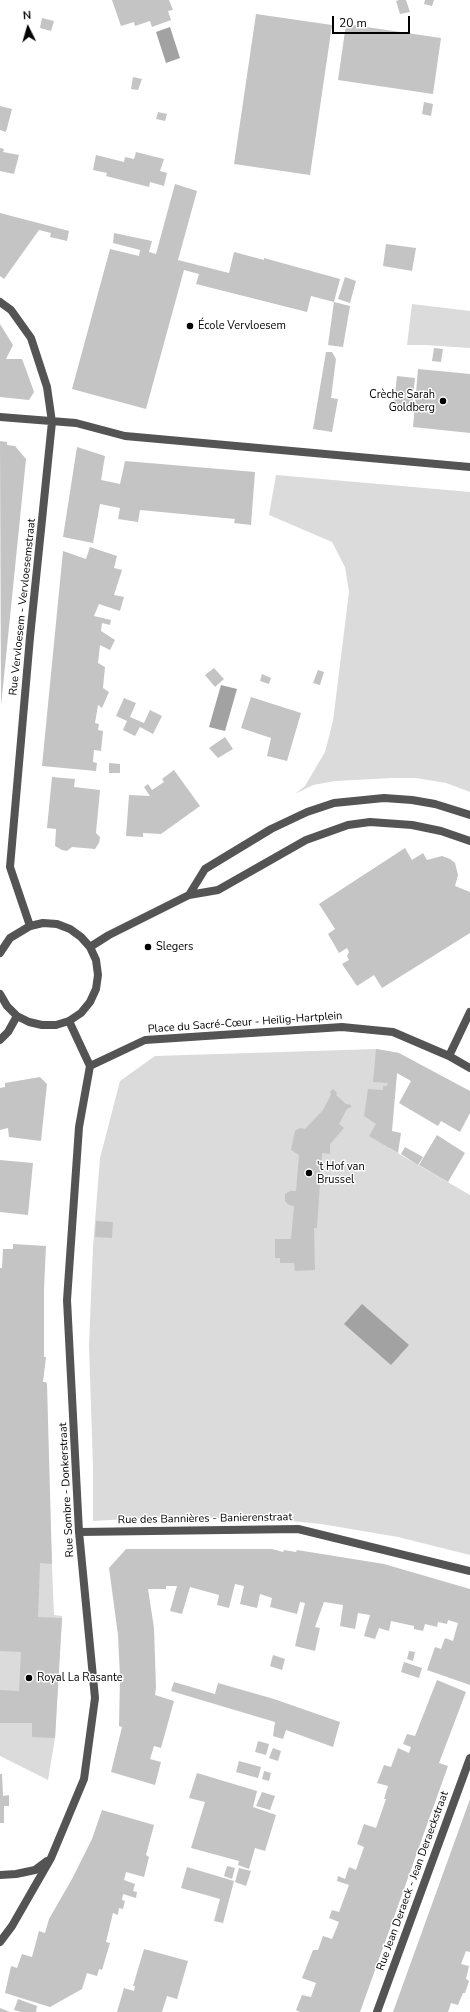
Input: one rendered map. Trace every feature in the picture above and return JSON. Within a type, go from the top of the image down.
[{"type":"street","name":"Rue Vervloesem - Vervloesemstraat","points":[[0,302],[11,310],[31,338],[47,387],[52,422],[30,637],[10,867],[30,926]]},
{"type":"street","points":[[0,417],[76,423],[125,436],[470,467]]},
{"type":"street","points":[[190,895],[206,869],[271,829],[307,812],[334,803],[384,798],[435,804],[470,815]]},
{"type":"street","points":[[90,947],[109,935],[190,895],[218,890],[301,842],[348,825],[370,822],[412,825],[441,831],[470,841]]},
{"type":"street","points":[[0,994],[7,1006],[17,1016],[29,1022],[42,1025],[56,1025],[69,1021],[81,1013],[90,1002],[96,989],[98,974],[96,960],[90,947],[81,937],[64,927],[43,923],[30,926],[10,938],[1,948]]},
{"type":"street","points":[[449,1056],[470,1012]]},
{"type":"street","points":[[0,1040],[8,1032],[17,1016]]},
{"type":"street","points":[[69,1021],[90,1066]]},
{"type":"street","name":"Place du Sacré-Cœur - Heilig-Hartplein","points":[[90,1066],[145,1040],[342,1027],[393,1032],[449,1056],[470,1068]]},
{"type":"street","name":"Rue Sombre - Donkerstraat","points":[[0,1942],[12,1926],[51,1858],[84,1779],[95,1698],[80,1532],[67,1300],[79,1127],[90,1066]]},
{"type":"street","name":"Rue des Bannières - Banierenstraat","points":[[80,1532],[298,1529],[470,1571]]},
{"type":"street","name":"Rue Jean Deraeck - Jean Deraeckstraat","points":[[377,2012],[470,1758]]},
{"type":"street","points":[[0,1875],[16,1874],[35,1870],[51,1858]]},
{"type":"shaded area","points":[[170,27],[180,58],[166,63],[156,32]]},
{"type":"shaded area","points":[[412,304],[470,311],[470,348],[407,345]]},
{"type":"shaded area","points":[[276,475],[470,492],[470,792],[446,783],[416,778],[392,778],[335,781],[313,785],[295,794],[305,786],[325,752],[333,721],[349,592],[345,567],[332,542],[269,515]]},
{"type":"shaded area","points":[[221,685],[237,689],[225,731],[209,727]]},
{"type":"shaded area","name":"'t Hof van Brussel","points":[[377,1049],[399,1053],[389,1148],[470,1195],[470,1555],[398,1537],[321,1524],[271,1519],[163,1517],[93,1521],[93,1467],[89,1346],[93,1247],[100,1158],[120,1081],[155,1056]]},
{"type":"shaded area","points":[[362,1304],[409,1345],[391,1365],[344,1324]]},
{"type":"shaded area","name":"Royal La Rasante","points":[[0,1538],[51,1542],[54,1615],[62,1616],[62,1618],[55,1738],[48,1780],[0,1756]]},
{"type":"building","points":[[112,0],[169,0],[173,10],[168,11],[171,20],[152,27],[150,21],[135,26],[134,22],[121,26]]},
{"type":"building","points":[[406,0],[410,12],[400,14],[396,1]]},
{"type":"building","points":[[425,0],[434,0],[432,6],[424,4]]},
{"type":"building","points":[[256,14],[332,25],[310,175],[234,164]]},
{"type":"building","points":[[42,18],[54,21],[51,31],[40,28]]},
{"type":"building","points":[[346,24],[441,38],[433,94],[338,80]]},
{"type":"building","points":[[133,77],[142,79],[138,90],[131,89]]},
{"type":"building","points":[[424,102],[433,104],[431,116],[422,114]]},
{"type":"building","points":[[0,106],[12,109],[6,132],[0,130]]},
{"type":"building","points":[[158,112],[167,114],[165,121],[156,119]]},
{"type":"building","points":[[0,148],[4,149],[3,152],[19,155],[14,174],[0,171]]},
{"type":"building","points":[[136,152],[164,159],[160,171],[167,173],[164,186],[150,182],[149,187],[106,176],[107,173],[93,170],[96,155],[124,162],[125,157],[134,159]]},
{"type":"building","points":[[175,184],[197,191],[178,260],[229,273],[234,252],[264,260],[264,258],[340,279],[334,302],[311,296],[307,312],[196,284],[199,274],[184,270],[146,409],[72,389],[110,249],[139,256],[140,250],[113,243],[114,233],[152,241],[149,252],[156,254]]},
{"type":"building","points":[[0,213],[69,231],[67,241],[50,237],[51,233],[39,230],[4,279],[0,276]]},
{"type":"building","points":[[386,244],[416,248],[412,271],[383,266]]},
{"type":"building","points":[[345,277],[356,281],[350,303],[338,299]]},
{"type":"building","points":[[334,302],[350,306],[343,347],[328,345]]},
{"type":"building","points":[[0,324],[13,345],[6,359],[22,359],[34,392],[29,400],[0,397]]},
{"type":"building","points":[[434,348],[443,349],[441,362],[432,361]]},
{"type":"building","points":[[326,352],[332,352],[336,359],[331,398],[338,399],[332,432],[313,429]]},
{"type":"building","name":"Crèche Sarah Goldberg","points":[[418,369],[470,374],[470,433],[413,427]]},
{"type":"building","points":[[397,376],[415,378],[412,406],[394,404]]},
{"type":"building","points":[[0,441],[7,442],[7,445],[15,446],[26,459],[1,706]]},
{"type":"building","points":[[77,447],[105,456],[101,480],[120,484],[125,461],[255,472],[251,525],[234,523],[235,519],[140,510],[138,522],[118,519],[120,508],[100,504],[93,543],[63,537]]},
{"type":"building","points":[[90,547],[117,556],[114,568],[122,570],[114,595],[124,597],[120,611],[99,604],[94,616],[111,620],[110,625],[102,623],[101,631],[115,640],[110,650],[100,645],[98,663],[105,667],[103,688],[109,692],[102,708],[98,705],[95,723],[99,724],[98,730],[103,731],[101,751],[94,750],[93,762],[97,763],[96,771],[42,766],[63,551],[86,559]]},
{"type":"building","points":[[214,668],[224,679],[215,687],[205,675]]},
{"type":"building","points":[[318,670],[324,672],[320,685],[313,683]]},
{"type":"building","points":[[262,674],[271,678],[269,684],[260,681]]},
{"type":"building","points":[[251,697],[301,713],[287,761],[267,756],[271,738],[241,728]]},
{"type":"building","points":[[124,698],[136,703],[130,717],[144,723],[150,710],[162,716],[153,734],[140,727],[135,736],[123,730],[127,721],[116,716]]},
{"type":"building","points":[[225,737],[233,749],[218,758],[209,748]]},
{"type":"building","points":[[109,763],[120,764],[120,773],[109,773]]},
{"type":"building","points":[[174,770],[200,806],[161,834],[143,833],[143,837],[126,836],[129,795],[150,796],[144,787],[148,784],[152,790],[164,782],[162,779]]},
{"type":"building","points":[[52,777],[75,779],[74,787],[100,790],[96,833],[100,837],[99,843],[95,849],[72,847],[67,851],[55,846],[56,829],[47,828]]},
{"type":"building","points":[[405,848],[412,860],[423,853],[427,860],[442,856],[455,863],[458,875],[455,886],[470,892],[470,933],[382,988],[374,975],[357,986],[342,964],[349,960],[347,956],[349,952],[347,948],[339,953],[328,934],[335,929],[319,904]]},
{"type":"building","points":[[376,1049],[399,1053],[470,1091],[470,1113],[460,1132],[441,1121],[438,1126],[399,1103],[411,1081],[397,1073],[392,1131],[401,1133],[398,1153],[369,1136],[376,1124],[364,1116],[368,1089],[383,1090],[383,1086],[387,1086],[388,1083],[373,1082]]},
{"type":"building","points":[[40,1077],[47,1084],[41,1141],[9,1137],[8,1128],[0,1130],[0,1088],[5,1087],[5,1083]]},
{"type":"building","name":"'t Hof van Brussel","points":[[333,1089],[337,1093],[336,1095],[346,1104],[351,1105],[351,1107],[347,1109],[339,1124],[344,1128],[330,1144],[330,1154],[322,1153],[317,1228],[314,1228],[315,1270],[295,1271],[294,1263],[280,1263],[280,1258],[275,1258],[275,1239],[291,1239],[294,1206],[289,1205],[285,1201],[285,1194],[290,1191],[296,1191],[299,1155],[291,1150],[295,1131],[300,1128],[305,1129],[323,1110],[331,1095],[330,1092]]},
{"type":"building","points":[[437,1135],[465,1153],[448,1182],[419,1165]]},
{"type":"building","points":[[405,1147],[423,1157],[418,1165],[401,1154]]},
{"type":"building","points":[[0,1160],[33,1163],[28,1215],[0,1212]]},
{"type":"building","points":[[96,1221],[113,1222],[112,1238],[95,1237]]},
{"type":"building","points":[[13,1244],[46,1246],[44,1289],[44,1357],[46,1357],[43,1382],[46,1382],[47,1384],[52,1564],[40,1563],[38,1617],[62,1618],[55,1738],[32,1737],[32,1723],[0,1723],[0,1690],[19,1691],[21,1652],[0,1651],[0,1268],[2,1268],[3,1249],[13,1249]]},
{"type":"building","points":[[126,1549],[272,1549],[283,1552],[284,1550],[296,1552],[297,1550],[384,1564],[470,1589],[470,1685],[427,1670],[435,1647],[441,1649],[445,1638],[453,1641],[458,1623],[448,1620],[447,1624],[438,1622],[437,1627],[425,1624],[423,1631],[414,1629],[414,1626],[391,1621],[389,1631],[379,1628],[375,1639],[364,1636],[370,1615],[358,1613],[355,1629],[340,1626],[343,1605],[324,1602],[315,1627],[320,1628],[315,1651],[295,1646],[305,1603],[300,1602],[297,1614],[270,1607],[272,1598],[260,1594],[257,1608],[240,1604],[244,1586],[235,1584],[229,1608],[217,1605],[219,1595],[190,1587],[182,1614],[170,1611],[177,1586],[166,1586],[166,1589],[148,1589],[154,1628],[155,1695],[174,1701],[161,1748],[154,1746],[150,1759],[161,1762],[155,1785],[111,1772],[122,1727],[119,1726],[120,1677],[118,1635],[109,1568]]},
{"type":"building","points":[[409,1651],[415,1652],[413,1661],[407,1659]]},
{"type":"building","points":[[273,1655],[285,1659],[282,1670],[270,1666]]},
{"type":"building","points":[[404,1662],[422,1668],[419,1678],[401,1672]]},
{"type":"building","points":[[437,1680],[466,1692],[439,1763],[448,1766],[360,2012],[300,2012],[296,2010],[302,1995],[311,1997],[316,1983],[302,1978],[313,1950],[318,1950],[323,1936],[332,1939],[339,1922],[329,1918],[332,1910],[339,1912],[349,1885],[337,1881],[338,1876],[345,1879],[349,1867],[356,1870],[364,1847],[357,1844],[364,1824],[376,1828],[386,1799],[384,1799],[388,1786],[377,1783],[384,1765],[391,1767],[398,1748],[409,1753],[411,1747],[403,1744],[407,1734],[415,1736]]},
{"type":"building","points":[[174,1682],[215,1694],[218,1683],[274,1699],[340,1722],[333,1747],[286,1730],[283,1739],[273,1736],[275,1722],[171,1691]]},
{"type":"building","points":[[258,1741],[269,1744],[266,1755],[255,1752]]},
{"type":"building","points":[[273,1748],[281,1751],[278,1761],[269,1758]]},
{"type":"building","points":[[239,1761],[261,1767],[258,1778],[236,1772]]},
{"type":"building","points":[[264,1771],[271,1773],[269,1781],[262,1779]]},
{"type":"building","points":[[197,1773],[257,1791],[253,1807],[276,1815],[265,1851],[255,1848],[249,1869],[238,1865],[239,1861],[191,1848],[205,1802],[189,1798]]},
{"type":"building","points":[[0,1774],[2,1774],[3,1796],[9,1795],[9,1806],[4,1806],[4,1823],[0,1823]]},
{"type":"building","points":[[262,1792],[275,1796],[270,1810],[256,1806]]},
{"type":"building","points":[[470,1799],[470,1952],[466,1951],[461,1964],[469,1966],[466,1979],[469,1981],[465,1993],[463,1993],[458,2005],[451,2003],[448,2012],[393,2012]]},
{"type":"building","points":[[102,1810],[154,1825],[146,1855],[149,1857],[144,1877],[126,1872],[124,1880],[135,1884],[133,1891],[137,1892],[136,1898],[123,1894],[122,1900],[125,1901],[123,1909],[119,1908],[118,1915],[113,1913],[106,1942],[110,1943],[102,1970],[99,1969],[97,1976],[87,1973],[82,1989],[50,2007],[5,1993],[11,1966],[17,1968],[22,1954],[32,1957],[39,1931],[45,1933],[49,1919],[72,1879],[92,1839]]},
{"type":"building","points":[[227,1866],[235,1868],[232,1879],[224,1876]]},
{"type":"building","points":[[187,1867],[234,1881],[223,1923],[214,1921],[220,1899],[181,1888]]},
{"type":"building","points":[[239,1868],[251,1871],[246,1886],[235,1882]]},
{"type":"building","points":[[144,1949],[188,1961],[177,1999],[167,1996],[162,2012],[117,2012],[124,1988],[134,1991],[135,1986],[133,1986]]},
{"type":"building","points":[[18,1999],[37,2006],[36,2012],[21,2012],[14,2010]]},
{"type":"building","points":[[0,2008],[10,2012],[0,2012]]},
{"type":"place","name":"École Vervloesem","points":[[190,326]]},
{"type":"place","name":"Crèche Sarah Goldberg","points":[[443,401]]},
{"type":"place","name":"Slegers","points":[[148,947]]},
{"type":"place","name":"'t Hof van Brussel","points":[[309,1173]]},
{"type":"place","name":"Royal La Rasante","points":[[29,1678]]}]
